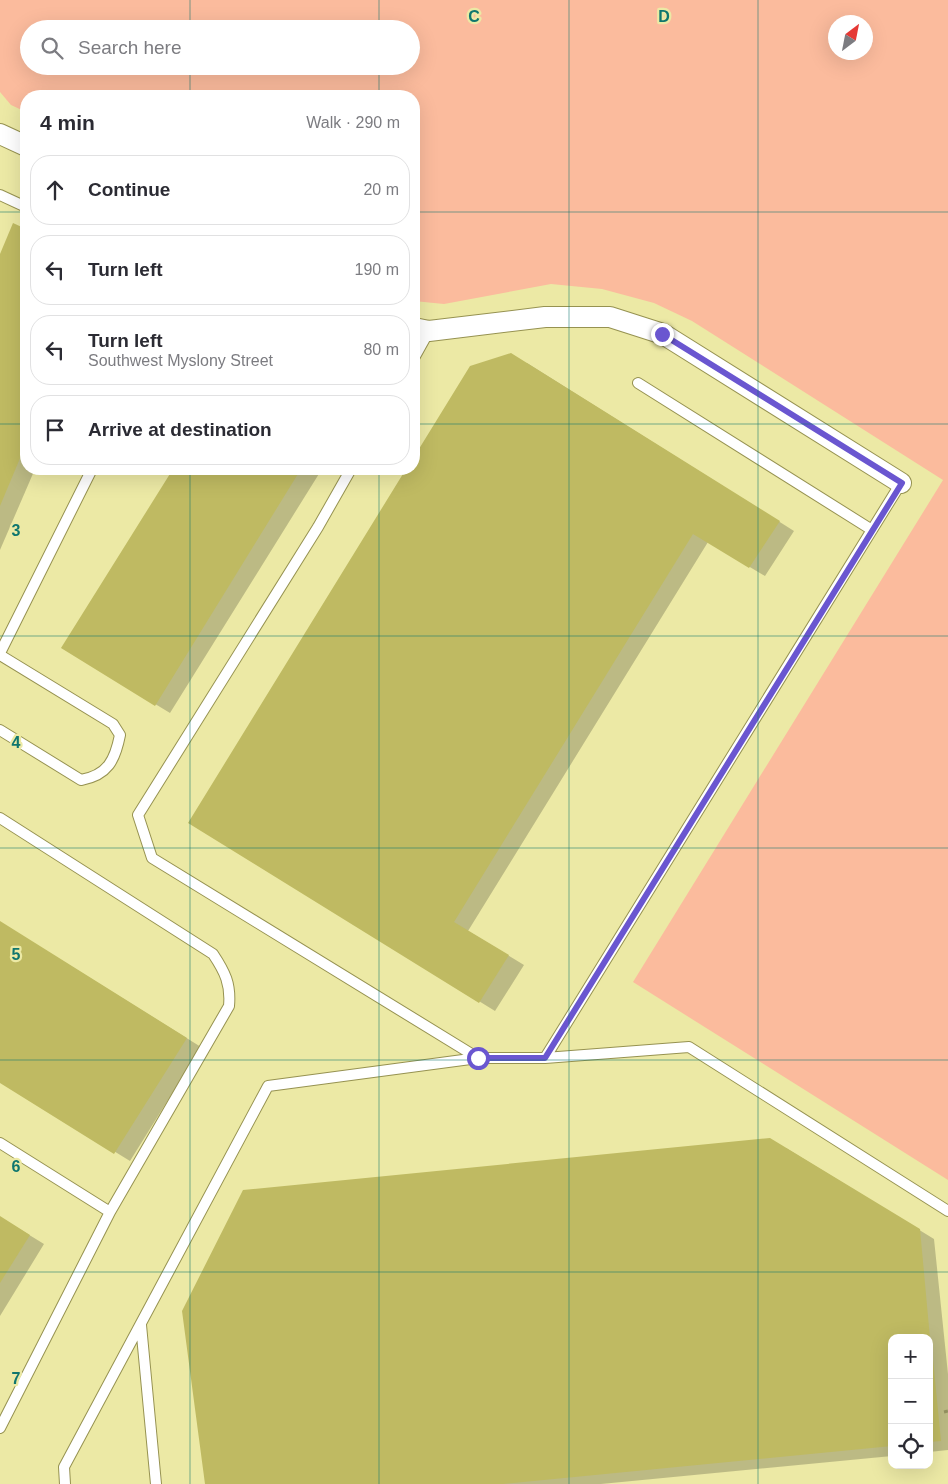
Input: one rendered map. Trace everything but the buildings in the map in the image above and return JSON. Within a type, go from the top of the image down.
[{"type":"street","points":[[0,134],[20,143]]},
{"type":"street","points":[[421,330],[546,317],[610,317],[662,334],[902,483]]},
{"type":"lane","points":[[0,195],[20,203]]},
{"type":"lane","points":[[638,383],[872,530]]},
{"type":"lane","points":[[0,730],[82,780],[96,777],[106,769],[116,751],[120,735],[113,724],[0,654],[89,475]]},
{"type":"lane","points":[[348,475],[318,528],[138,815],[152,858],[478,1058]]},
{"type":"lane","points":[[545,1058],[902,483]]},
{"type":"lane","points":[[0,818],[213,954],[224,970],[230,992],[228,1006],[110,1212],[0,1428]]},
{"type":"lane","points":[[65,1484],[64,1467],[268,1086],[478,1058],[545,1058],[689,1047],[948,1211]]},
{"type":"lane","points":[[0,1143],[110,1212]]},
{"type":"lane","points":[[141,1324],[156,1484]]},
{"type":"shaded area","points":[[0,0],[948,0],[948,1180],[633,982],[943,480],[692,321],[654,303],[602,289],[551,284],[444,304],[420,302],[420,90],[20,90],[20,109],[11,105],[0,92]]},
{"type":"route","points":[[478,1058],[545,1058],[902,483],[662,334]]}]
